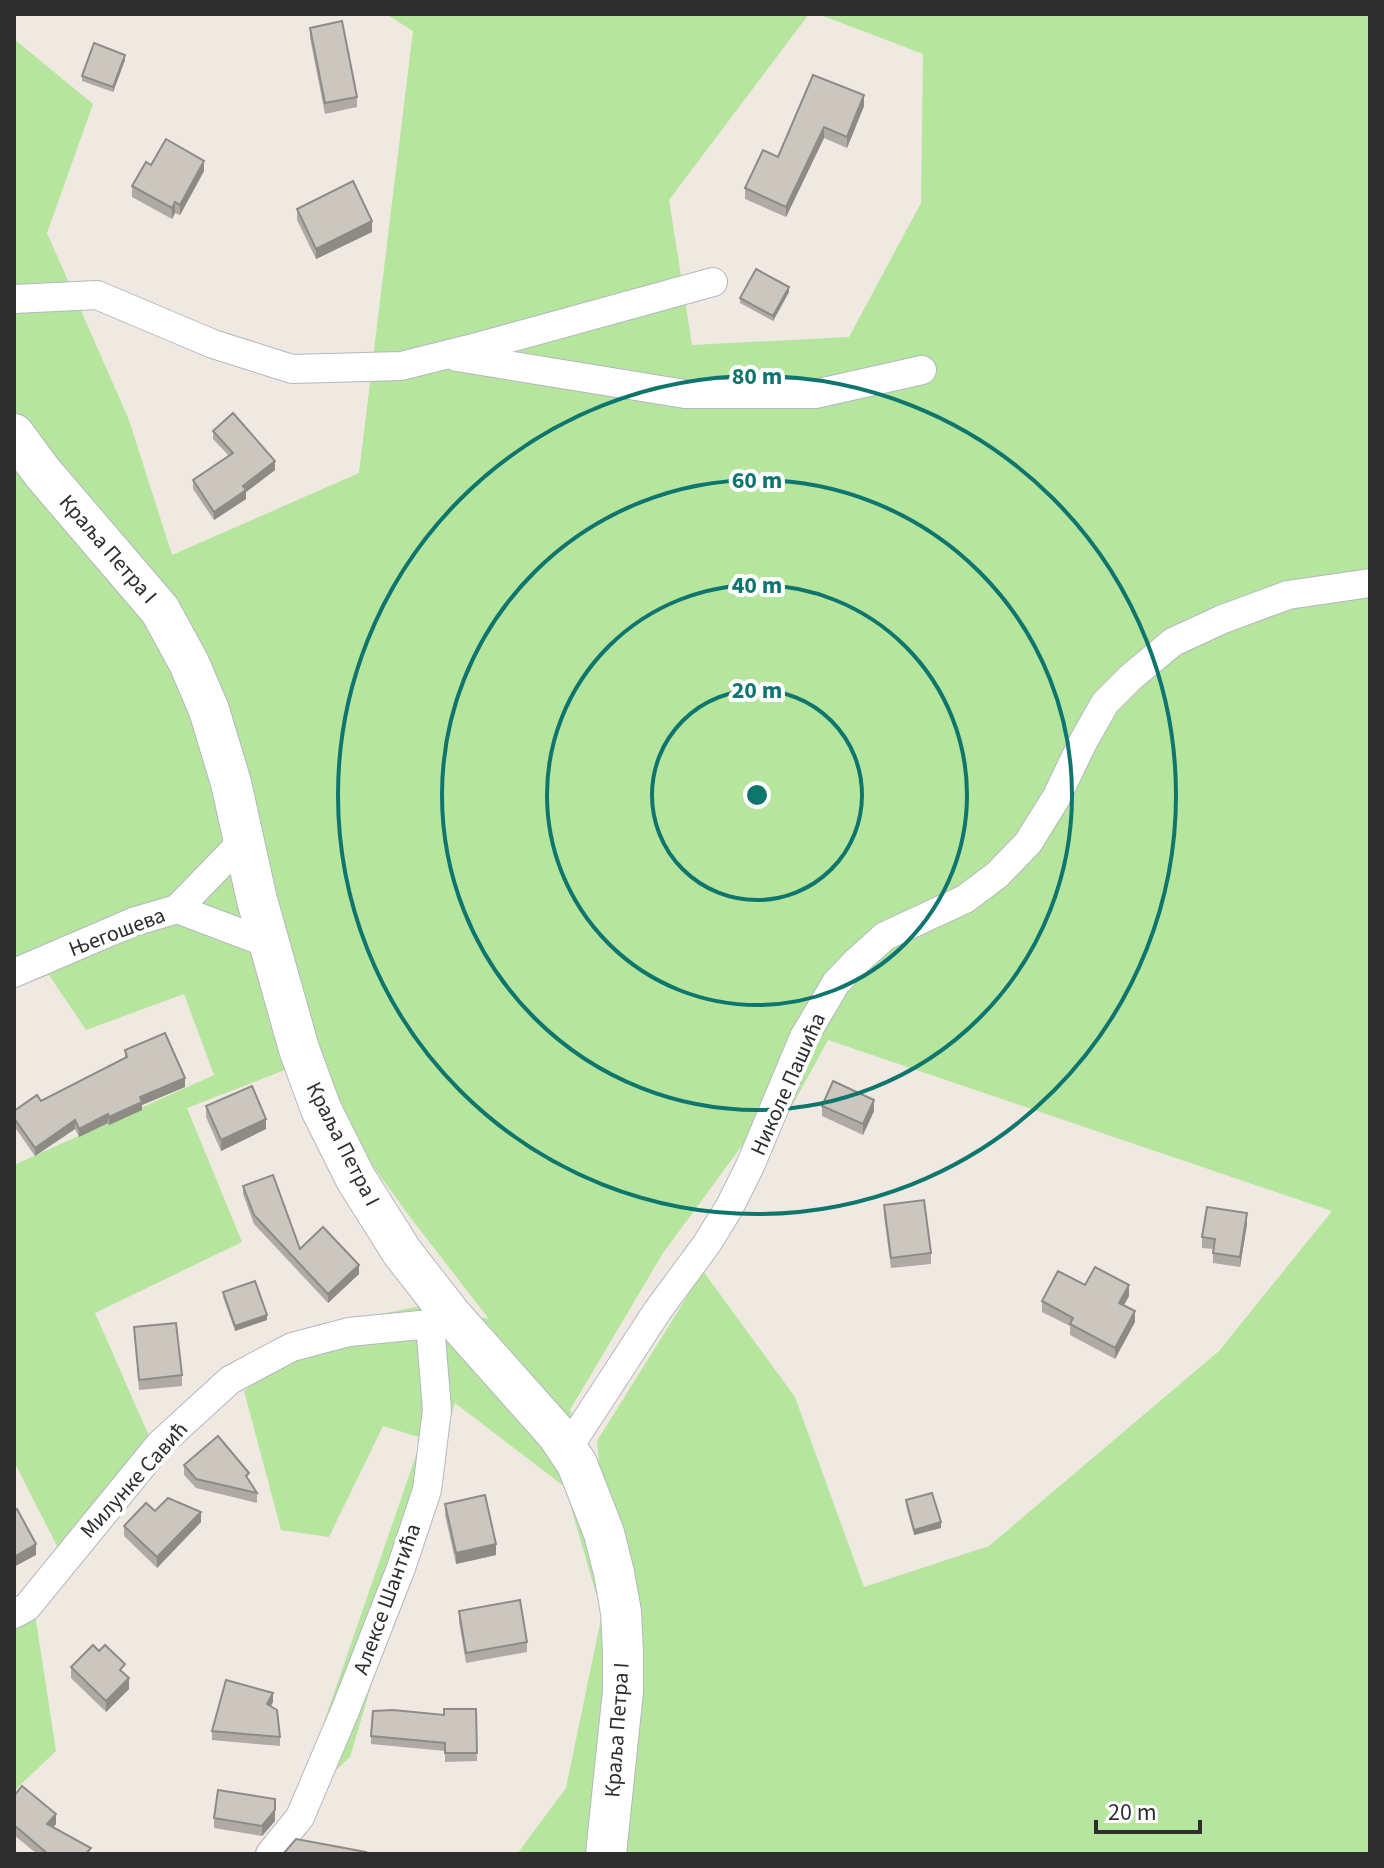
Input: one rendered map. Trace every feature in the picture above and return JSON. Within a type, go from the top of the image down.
[{"type":"street","points":[[14,299],[97,295],[213,344],[292,369],[401,366],[713,282]]},
{"type":"street","points":[[445,355],[685,394],[815,394],[922,370]]},
{"type":"street","name":"Краља Петра I","points":[[14,434],[42,472],[160,610],[189,663],[209,710],[231,783],[257,900],[299,1049],[321,1109],[356,1179],[440,1320],[568,1448],[582,1474],[604,1533],[621,1612],[623,1691],[606,1854]]},
{"type":"street","name":"Николе Пашића","points":[[568,1448],[729,1208],[804,1037],[836,983],[885,936],[965,899],[997,875],[1028,843],[1056,798],[1105,703],[1173,642],[1288,595],[1370,583]]},
{"type":"street","name":"Његошева","points":[[14,973],[133,922],[177,909],[243,841]]},
{"type":"street","points":[[177,909],[270,944]]},
{"type":"street","name":"Милунке Савић","points":[[14,1614],[27,1607],[160,1444],[230,1380],[292,1347],[349,1332],[440,1320]]},
{"type":"street","name":"Алексе Шантића","points":[[270,1854],[300,1817],[345,1711],[427,1490],[437,1410],[440,1320]]},
{"type":"green space","points":[[386,14],[809,14],[669,200],[692,345],[849,337],[921,203],[923,54],[818,14],[1370,14],[1370,1854],[517,1854],[566,1788],[602,1614],[565,1487],[455,1403],[350,1757],[294,1809],[422,1438],[383,1426],[329,1537],[281,1530],[244,1391],[294,1353],[384,1337],[371,1316],[426,1305],[489,1319],[410,1217],[274,1030],[295,1066],[187,1108],[242,1242],[95,1313],[149,1436],[58,1548],[14,1461],[14,1165],[214,1075],[184,994],[86,1030],[49,975],[14,988],[14,39],[93,104],[47,233],[129,420],[172,555],[359,473],[413,31]],"holes":[[[828,1040],[1332,1211],[1219,1351],[989,1546],[864,1587],[795,1397],[703,1271],[597,1441],[627,1764],[590,1460],[570,1410],[663,1253],[741,1147],[775,1137]]]},
{"type":"green space","points":[[35,1614],[56,1751],[14,1791],[14,1628]]},
{"type":"building","points":[[342,21],[357,97],[325,103],[310,28]]},
{"type":"building","points":[[94,43],[125,55],[113,87],[82,76]]},
{"type":"building","points":[[813,75],[864,95],[847,137],[824,127],[786,207],[745,188],[763,150],[778,157]]},
{"type":"building","points":[[166,139],[204,161],[180,205],[175,202],[172,208],[132,186],[146,162],[151,165]]},
{"type":"building","points":[[353,181],[372,221],[316,249],[297,209]]},
{"type":"building","points":[[756,269],[789,287],[773,316],[740,298]]},
{"type":"building","points":[[233,413],[275,461],[243,486],[246,490],[214,512],[193,480],[233,453],[213,431]]},
{"type":"building","points":[[165,1033],[185,1078],[140,1097],[142,1102],[79,1129],[75,1120],[35,1148],[14,1118],[14,1111],[37,1095],[41,1101],[127,1057],[125,1050]]},
{"type":"building","points":[[833,1081],[874,1100],[863,1124],[822,1106]]},
{"type":"building","points":[[252,1086],[266,1119],[221,1140],[206,1106]]},
{"type":"building","points":[[273,1175],[300,1249],[323,1227],[359,1265],[328,1294],[254,1215],[243,1186]]},
{"type":"building","points":[[924,1200],[931,1253],[891,1258],[884,1205]]},
{"type":"building","points":[[1207,1207],[1247,1213],[1240,1257],[1213,1253],[1215,1239],[1202,1237]]},
{"type":"building","points":[[1095,1267],[1129,1285],[1119,1303],[1135,1311],[1115,1348],[1070,1324],[1073,1318],[1042,1301],[1058,1271],[1085,1285]]},
{"type":"building","points":[[255,1281],[267,1315],[235,1326],[223,1292]]},
{"type":"building","points":[[176,1323],[182,1375],[139,1380],[134,1327]]},
{"type":"building","points":[[218,1436],[249,1473],[246,1476],[257,1493],[196,1479],[184,1465]]},
{"type":"building","points":[[932,1493],[941,1522],[914,1530],[906,1500]]},
{"type":"building","points":[[485,1495],[496,1544],[456,1553],[445,1504]]},
{"type":"building","points":[[168,1498],[201,1512],[157,1557],[124,1526],[146,1503],[155,1511]]},
{"type":"building","points":[[17,1509],[36,1544],[14,1557],[14,1511]]},
{"type":"building","points":[[520,1600],[527,1642],[466,1653],[459,1611]]},
{"type":"building","points":[[93,1645],[99,1651],[105,1645],[125,1664],[120,1670],[129,1678],[106,1701],[71,1667]]},
{"type":"building","points":[[226,1680],[273,1693],[267,1704],[277,1710],[280,1737],[212,1731]]},
{"type":"building","points":[[444,1709],[476,1709],[477,1753],[445,1753],[445,1743],[371,1736],[373,1711],[444,1715]]},
{"type":"building","points":[[22,1786],[56,1814],[47,1824],[91,1848],[86,1854],[48,1854],[14,1825],[14,1796]]},
{"type":"building","points":[[218,1790],[275,1799],[275,1810],[262,1826],[214,1818]]},
{"type":"building","points":[[296,1839],[366,1852],[283,1854]]}]
